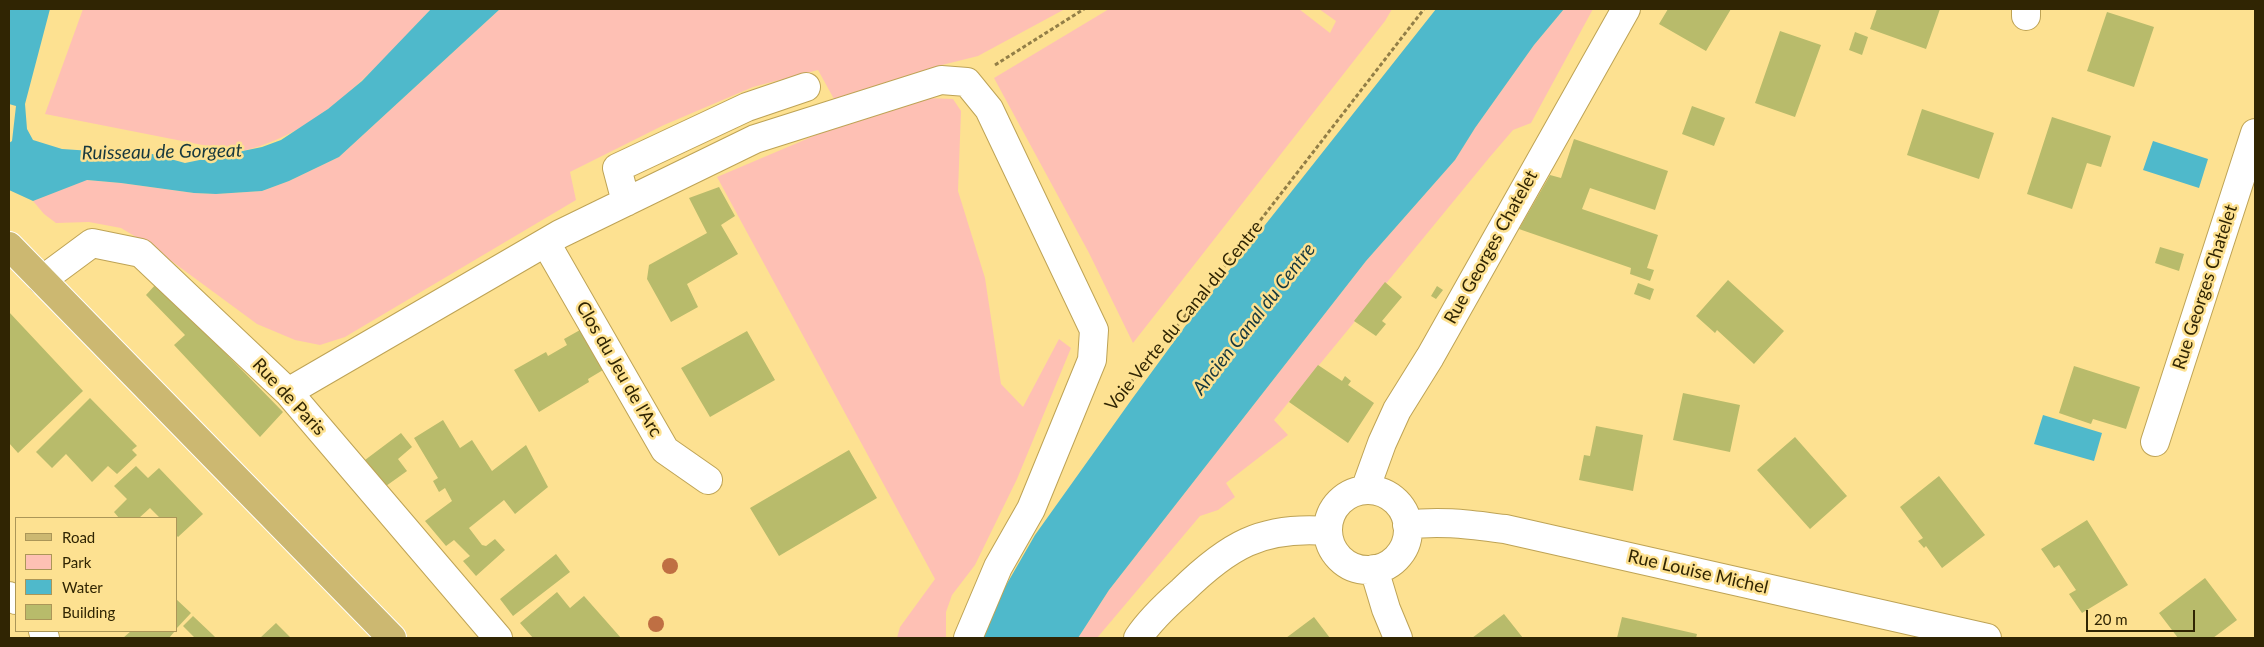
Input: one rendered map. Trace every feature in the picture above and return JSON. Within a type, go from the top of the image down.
[{"type":"main road","points":[[9,246],[392,638]]},
{"type":"street","name":"Rue Georges Chatelet","points":[[1365,490],[1382,443],[1397,410],[1430,357],[1626,9]]},
{"type":"street","points":[[288,392],[546,242],[755,139],[941,80],[966,82],[989,109],[1094,330],[1092,360],[1031,509],[998,567],[968,638]]},
{"type":"street","points":[[626,202],[617,168],[746,106],[806,87]]},
{"type":"street","name":"Rue Georges Chatelet","points":[[2155,442],[2255,133]]},
{"type":"street","name":"Clos du Jeu de l'Arc","points":[[546,242],[665,450],[708,480]]},
{"type":"street","name":"Rue de Paris","points":[[42,280],[92,243],[141,253],[288,392],[498,638]]},
{"type":"street","points":[[1365,490],[1377,491],[1398,503],[1404,513],[1407,525],[1407,537],[1403,548],[1396,558],[1386,565],[1374,569],[1360,569],[1348,564],[1337,556],[1330,545],[1327,531],[1329,519],[1334,508],[1342,499],[1353,492],[1365,490]]},
{"type":"street","name":"Rue Louise Michel","points":[[1407,525],[1426,522],[1459,523],[1505,529],[1987,638]]},
{"type":"street","points":[[1138,638],[1162,610],[1223,554],[1245,542],[1284,530],[1327,531]]},
{"type":"street","points":[[1374,569],[1386,609],[1398,638]]},
{"type":"path","points":[[966,82],[1084,9]]},
{"type":"path","name":"Voie Verte du Canal du Centre","points":[[1104,415],[1210,285],[1424,9]]},
{"type":"green space","points":[[83,9],[431,9],[367,75],[321,115],[295,131],[268,143],[238,152],[45,114]]},
{"type":"green space","points":[[500,9],[1065,9],[978,56],[938,66],[834,99],[818,70],[753,87],[664,125],[570,172],[576,200],[345,337],[320,345],[295,340],[257,324],[151,246],[121,228],[89,222],[56,223],[44,214],[33,201],[86,180],[216,194],[262,191],[289,181],[339,157]]},
{"type":"green space","points":[[1109,9],[1299,9],[1330,33],[1336,21],[1319,9],[1392,9],[1385,21],[1133,343],[1089,253],[994,78]]},
{"type":"green space","points":[[1564,9],[1593,9],[1531,123],[1513,130],[1274,420],[1288,435],[1226,483],[1235,497],[1218,510],[1200,516],[1097,638],[1078,638],[1109,590],[1366,261],[1455,160],[1475,128],[1534,45]]},
{"type":"green space","points":[[927,98],[953,99],[961,111],[958,191],[985,278],[1001,384],[1023,407],[1059,339],[1071,348],[1017,479],[975,565],[952,595],[946,612],[946,638],[897,638],[900,627],[935,579],[717,177],[849,121]]},
{"type":"water","points":[[9,9],[50,9],[25,104],[27,129],[33,140],[62,149],[107,152],[138,150],[185,163],[262,147],[281,140],[328,109],[362,81],[431,9],[500,9],[339,157],[289,181],[262,191],[216,194],[87,180],[33,201],[9,190],[9,143],[12,141],[16,106],[9,104]]},
{"type":"water","name":"Ancien Canal du Centre","points":[[1436,9],[1564,9],[1534,45],[1475,128],[1455,160],[1366,261],[1109,590],[1078,638],[980,638],[997,601],[1035,535],[1132,399],[1189,321]]},
{"type":"water","points":[[2153,141],[2208,159],[2199,188],[2143,170]]},
{"type":"water","points":[[2043,415],[2102,433],[2094,461],[2034,444]]},
{"type":"building","points":[[1668,9],[1731,9],[1706,51],[1659,24]]},
{"type":"building","points":[[1877,9],[1940,9],[1926,49],[1870,29]]},
{"type":"building","points":[[2107,12],[2154,27],[2134,87],[2087,71]]},
{"type":"building","points":[[1780,31],[1821,45],[1795,117],[1755,103]]},
{"type":"building","points":[[1855,32],[1868,37],[1862,55],[1849,50]]},
{"type":"building","points":[[1692,106],[1725,118],[1714,146],[1682,134]]},
{"type":"building","points":[[1922,109],[1994,133],[1979,179],[1907,155]]},
{"type":"building","points":[[2052,117],[2111,136],[2101,167],[2087,163],[2072,209],[2027,194]]},
{"type":"building","points":[[1574,139],[1668,171],[1655,210],[1590,188],[1582,209],[1658,235],[1647,268],[1654,270],[1650,281],[1630,274],[1631,268],[1519,229],[1550,175],[1561,178]]},
{"type":"building","points":[[719,187],[735,216],[721,225],[738,254],[687,284],[698,307],[671,322],[647,279],[649,265],[707,233],[689,198]]},
{"type":"building","points":[[2160,247],[2184,254],[2179,271],[2155,263]]},
{"type":"building","points":[[1728,280],[1784,331],[1754,364],[1717,330],[1715,333],[1696,316]]},
{"type":"building","points":[[1385,282],[1402,297],[1382,321],[1386,324],[1376,336],[1354,321]]},
{"type":"building","points":[[157,283],[283,412],[260,437],[174,345],[185,335],[146,295]]},
{"type":"building","points":[[1638,283],[1654,289],[1650,300],[1634,294]]},
{"type":"building","points":[[1437,286],[1443,290],[1436,299],[1431,296]]},
{"type":"building","points":[[9,312],[83,391],[18,453],[9,443]]},
{"type":"building","points":[[580,330],[603,370],[588,379],[589,382],[539,412],[514,370],[546,352],[548,356],[567,345],[564,339]]},
{"type":"building","points":[[747,331],[775,380],[710,417],[681,368]]},
{"type":"building","points":[[1318,365],[1342,381],[1345,376],[1351,381],[1348,385],[1374,403],[1348,443],[1289,402]]},
{"type":"building","points":[[2074,366],[2140,387],[2126,429],[2093,419],[2091,424],[2059,413]]},
{"type":"building","points":[[1683,393],[1740,405],[1730,452],[1673,440]]},
{"type":"building","points":[[90,398],[137,446],[132,450],[137,455],[117,474],[108,466],[92,482],[66,454],[52,468],[36,452]]},
{"type":"building","points":[[443,420],[460,448],[472,440],[492,471],[526,445],[548,487],[515,514],[504,500],[469,528],[482,545],[486,546],[495,539],[505,550],[476,576],[463,561],[470,556],[454,540],[446,546],[425,521],[452,501],[445,488],[439,492],[433,481],[438,478],[414,438]]},
{"type":"building","points":[[1596,426],[1643,435],[1633,491],[1579,480],[1584,455],[1590,456]]},
{"type":"building","points":[[401,433],[412,447],[398,459],[407,471],[386,486],[361,463]]},
{"type":"building","points":[[1795,437],[1847,496],[1810,529],[1757,470]]},
{"type":"building","points":[[849,450],[877,498],[779,556],[750,508]]},
{"type":"building","points":[[136,466],[148,478],[159,468],[203,514],[178,537],[178,517],[159,517],[150,508],[140,517],[118,517],[114,512],[127,499],[114,486]]},
{"type":"building","points":[[1939,476],[1985,535],[1942,568],[1926,546],[1924,548],[1918,541],[1923,538],[1900,507]]},
{"type":"building","points":[[2087,520],[2128,585],[2082,613],[2069,594],[2076,590],[2059,565],[2054,568],[2041,549]]},
{"type":"building","points":[[556,554],[570,572],[513,616],[500,599]]},
{"type":"building","points":[[2205,578],[2237,620],[2213,638],[2178,638],[2159,613]]},
{"type":"building","points":[[557,592],[570,608],[584,596],[621,638],[533,638],[520,623]]},
{"type":"building","points":[[178,601],[191,613],[178,627]]},
{"type":"building","points":[[1504,614],[1523,638],[1472,638]]},
{"type":"building","points":[[193,616],[216,638],[195,638],[183,626]]},
{"type":"building","points":[[1314,617],[1330,638],[1286,638]]},
{"type":"building","points":[[1622,617],[1697,634],[1696,638],[1617,638]]},
{"type":"building","points":[[276,623],[291,638],[260,638]]},
{"type":"building","points":[[130,632],[174,632],[169,638],[123,638]]},
{"type":"water label","name":"Ruisseau de Gorgeat","points":[[162,152]]}]
